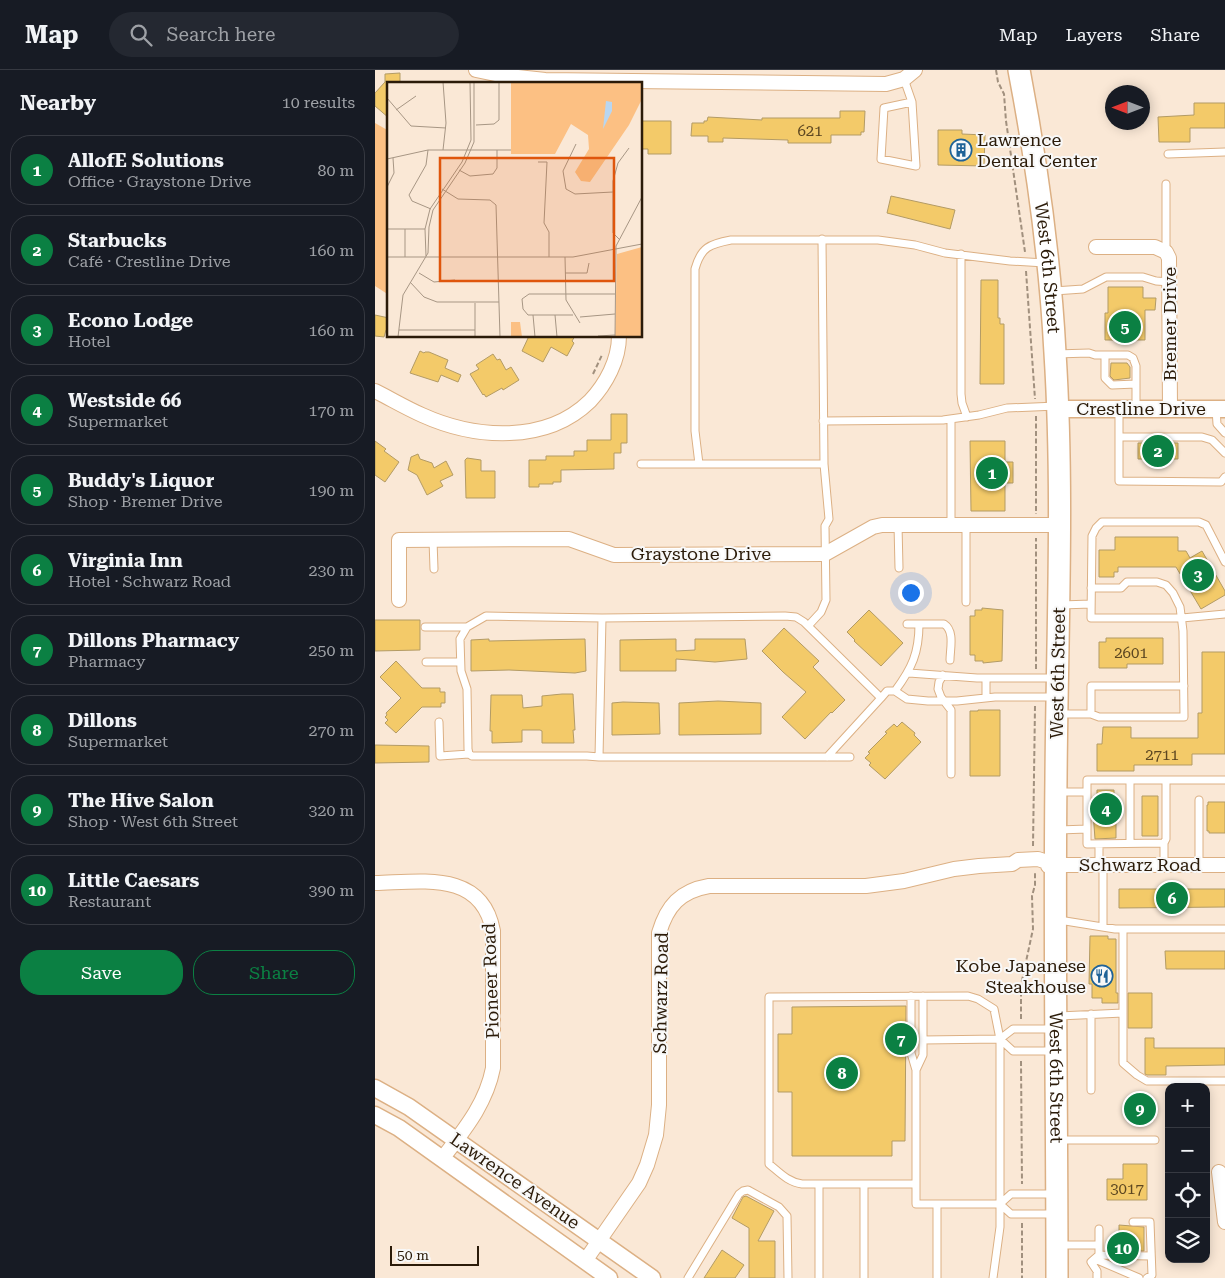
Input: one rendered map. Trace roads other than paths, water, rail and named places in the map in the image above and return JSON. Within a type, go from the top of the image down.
[{"type":"main road","name":"West 6th Street","points":[[1019,70],[1037,167],[1051,291],[1058,408],[1059,605],[1056,792],[1057,1278]]},
{"type":"street","points":[[477,70],[532,79],[611,82]]},
{"type":"street","points":[[643,82],[886,84],[909,74]]},
{"type":"street","name":"Bremer Drive","points":[[1096,247],[1155,247],[1166,252],[1170,264],[1170,409]]},
{"type":"street","points":[[375,391],[423,415],[464,428],[488,432],[520,433],[539,430],[568,418],[583,408],[595,396],[613,364],[619,338]]},
{"type":"street","name":"Crestline Drive","points":[[1058,408],[1221,409]]},
{"type":"street","name":"Graystone Drive","points":[[399,600],[399,540],[569,539],[614,555],[825,554],[873,527],[898,525],[1059,526]]},
{"type":"street","name":"Schwarz Road","points":[[585,1261],[639,1183],[647,1165],[656,1135],[659,1106],[659,933],[663,921],[677,900],[696,888],[709,886],[866,886],[904,881],[954,869],[1012,864],[1018,869],[1038,869],[1056,864],[1225,865]]},
{"type":"street","name":"Pioneer Road","points":[[375,882],[443,882],[454,884],[469,891],[478,899],[485,907],[491,919],[493,931],[493,1068],[490,1084],[485,1097],[469,1123],[442,1159]]},
{"type":"street","name":"Lawrence Avenue","points":[[375,1088],[409,1107],[652,1278]]},
{"type":"street","name":"Lawrence Avenue","points":[[375,1115],[399,1128],[609,1278]]},
{"type":"street","points":[[1219,1172],[1225,1222]]},
{"type":"lane","points":[[909,74],[913,102],[916,166],[881,159],[884,108],[913,102]]},
{"type":"lane","points":[[1168,154],[1225,152]]},
{"type":"lane","points":[[1166,184],[1166,252]]},
{"type":"lane","points":[[808,626],[821,612],[826,600],[825,526],[829,519],[823,464],[822,239]]},
{"type":"lane","points":[[699,464],[695,431],[695,269],[702,251],[709,246],[731,240],[878,240],[915,245],[945,253],[1048,263]]},
{"type":"lane","points":[[961,254],[961,394],[967,417]]},
{"type":"lane","points":[[1051,291],[1083,289],[1106,277],[1143,277],[1156,282],[1170,282]]},
{"type":"lane","points":[[1056,354],[1128,355],[1133,358],[1135,366],[1136,409]]},
{"type":"lane","points":[[1105,355],[1105,378],[1112,385],[1135,384]]},
{"type":"lane","points":[[823,422],[951,419],[1007,408],[1058,408]]},
{"type":"lane","points":[[1119,409],[1119,480],[1221,482],[1225,477]]},
{"type":"lane","points":[[1221,409],[1217,424],[1225,433]]},
{"type":"lane","points":[[951,419],[951,525]]},
{"type":"lane","points":[[1119,437],[1202,437],[1212,440],[1225,453]]},
{"type":"lane","points":[[641,464],[823,464]]},
{"type":"lane","points":[[1225,562],[1206,526],[1199,522],[1102,522],[1095,528],[1092,536],[1091,618],[1182,618],[1225,614]]},
{"type":"lane","points":[[898,525],[899,568]]},
{"type":"lane","points":[[966,525],[966,602]]},
{"type":"lane","points":[[433,540],[433,569]]},
{"type":"lane","points":[[909,673],[986,679],[1036,678],[1057,696],[1099,717],[1184,717],[1182,618],[1180,607],[1173,593],[1166,585],[1157,582],[1127,582],[1121,588],[1091,588]]},
{"type":"lane","points":[[1059,605],[1091,604]]},
{"type":"lane","points":[[469,754],[467,689],[461,672],[460,639],[467,627],[486,616],[603,618],[796,617],[808,626],[881,698]]},
{"type":"lane","points":[[599,757],[603,618]]},
{"type":"lane","points":[[907,624],[944,624],[948,627],[950,632],[950,660]]},
{"type":"lane","points":[[895,691],[909,673],[918,645],[919,624]]},
{"type":"lane","points":[[425,627],[467,627]]},
{"type":"lane","points":[[426,662],[460,662]]},
{"type":"lane","points":[[943,675],[938,689],[951,710],[951,774]]},
{"type":"lane","points":[[986,679],[986,698]]},
{"type":"lane","points":[[1091,714],[1091,686],[1183,686]]},
{"type":"lane","points":[[827,757],[887,692],[895,691],[907,699],[945,701],[1057,696]]},
{"type":"lane","points":[[439,722],[440,756],[469,754],[472,756],[850,757]]},
{"type":"lane","points":[[1164,843],[1087,844],[1087,780],[1224,780]]},
{"type":"lane","points":[[1130,780],[1130,843]]},
{"type":"lane","points":[[1164,865],[1164,843],[1167,839],[1167,780]]},
{"type":"lane","points":[[1056,792],[1087,792]]},
{"type":"lane","points":[[1199,800],[1199,865]]},
{"type":"lane","points":[[1056,830],[1087,830]]},
{"type":"lane","points":[[1099,844],[1103,927]]},
{"type":"lane","points":[[1056,920],[1123,929],[1225,929]]},
{"type":"lane","points":[[1123,929],[1123,1063],[1147,1081],[1225,1081]]},
{"type":"lane","points":[[911,996],[911,1052],[916,1070],[916,1204],[999,1204],[1011,1194],[1022,1194],[1057,1204]]},
{"type":"lane","points":[[916,1070],[923,1055],[923,996]]},
{"type":"lane","points":[[915,1184],[793,1183],[769,1164],[769,997],[968,996],[978,998],[994,1009],[999,1039],[999,1227],[993,1278]]},
{"type":"lane","points":[[923,1040],[999,1039],[1013,1029],[1021,1029],[1091,1014],[1123,1013]]},
{"type":"lane","points":[[1091,1014],[1091,1090]]},
{"type":"lane","points":[[999,1039],[1013,1051],[1056,1051]]},
{"type":"lane","points":[[1056,1140],[1155,1140]]},
{"type":"lane","points":[[819,1184],[819,1278]]},
{"type":"lane","points":[[864,1184],[864,1278]]},
{"type":"lane","points":[[688,1278],[739,1194],[748,1190],[779,1207],[787,1216],[788,1278]]},
{"type":"lane","points":[[937,1204],[937,1278]]},
{"type":"lane","points":[[999,1204],[1011,1214],[1022,1214],[1057,1204]]},
{"type":"lane","points":[[1133,1222],[1150,1222],[1152,1274],[1147,1278]]},
{"type":"lane","points":[[1097,1257],[1099,1229]]},
{"type":"lane","points":[[1057,1246],[1099,1245]]},
{"type":"lane","points":[[1097,1278],[1097,1271],[1091,1262],[1097,1257],[1150,1256]]},
{"type":"lane","points":[[1097,1257],[1139,1278]]},
{"type":"place","name":"Lawrence Dental Center","points":[[961,150]]},
{"type":"place","name":"Buddy's Liquor","points":[[1125,327]]},
{"type":"place","name":"Starbucks","points":[[1158,451]]},
{"type":"place","name":"AllofE Solutions","points":[[992,473]]},
{"type":"place","name":"Econo Lodge","points":[[1198,575]]},
{"type":"place","name":"Westside 66","points":[[1106,809]]},
{"type":"place","name":"Virginia Inn","points":[[1172,898]]},
{"type":"place","name":"Kobe Japanese Steakhouse","points":[[1102,976]]},
{"type":"place","name":"Dillons Pharmacy","points":[[901,1039]]},
{"type":"place","name":"Dillons","points":[[842,1073]]},
{"type":"place","name":"The Hive Salon","points":[[1140,1109]]},
{"type":"place","name":"Little Caesars","points":[[1123,1248]]}]
